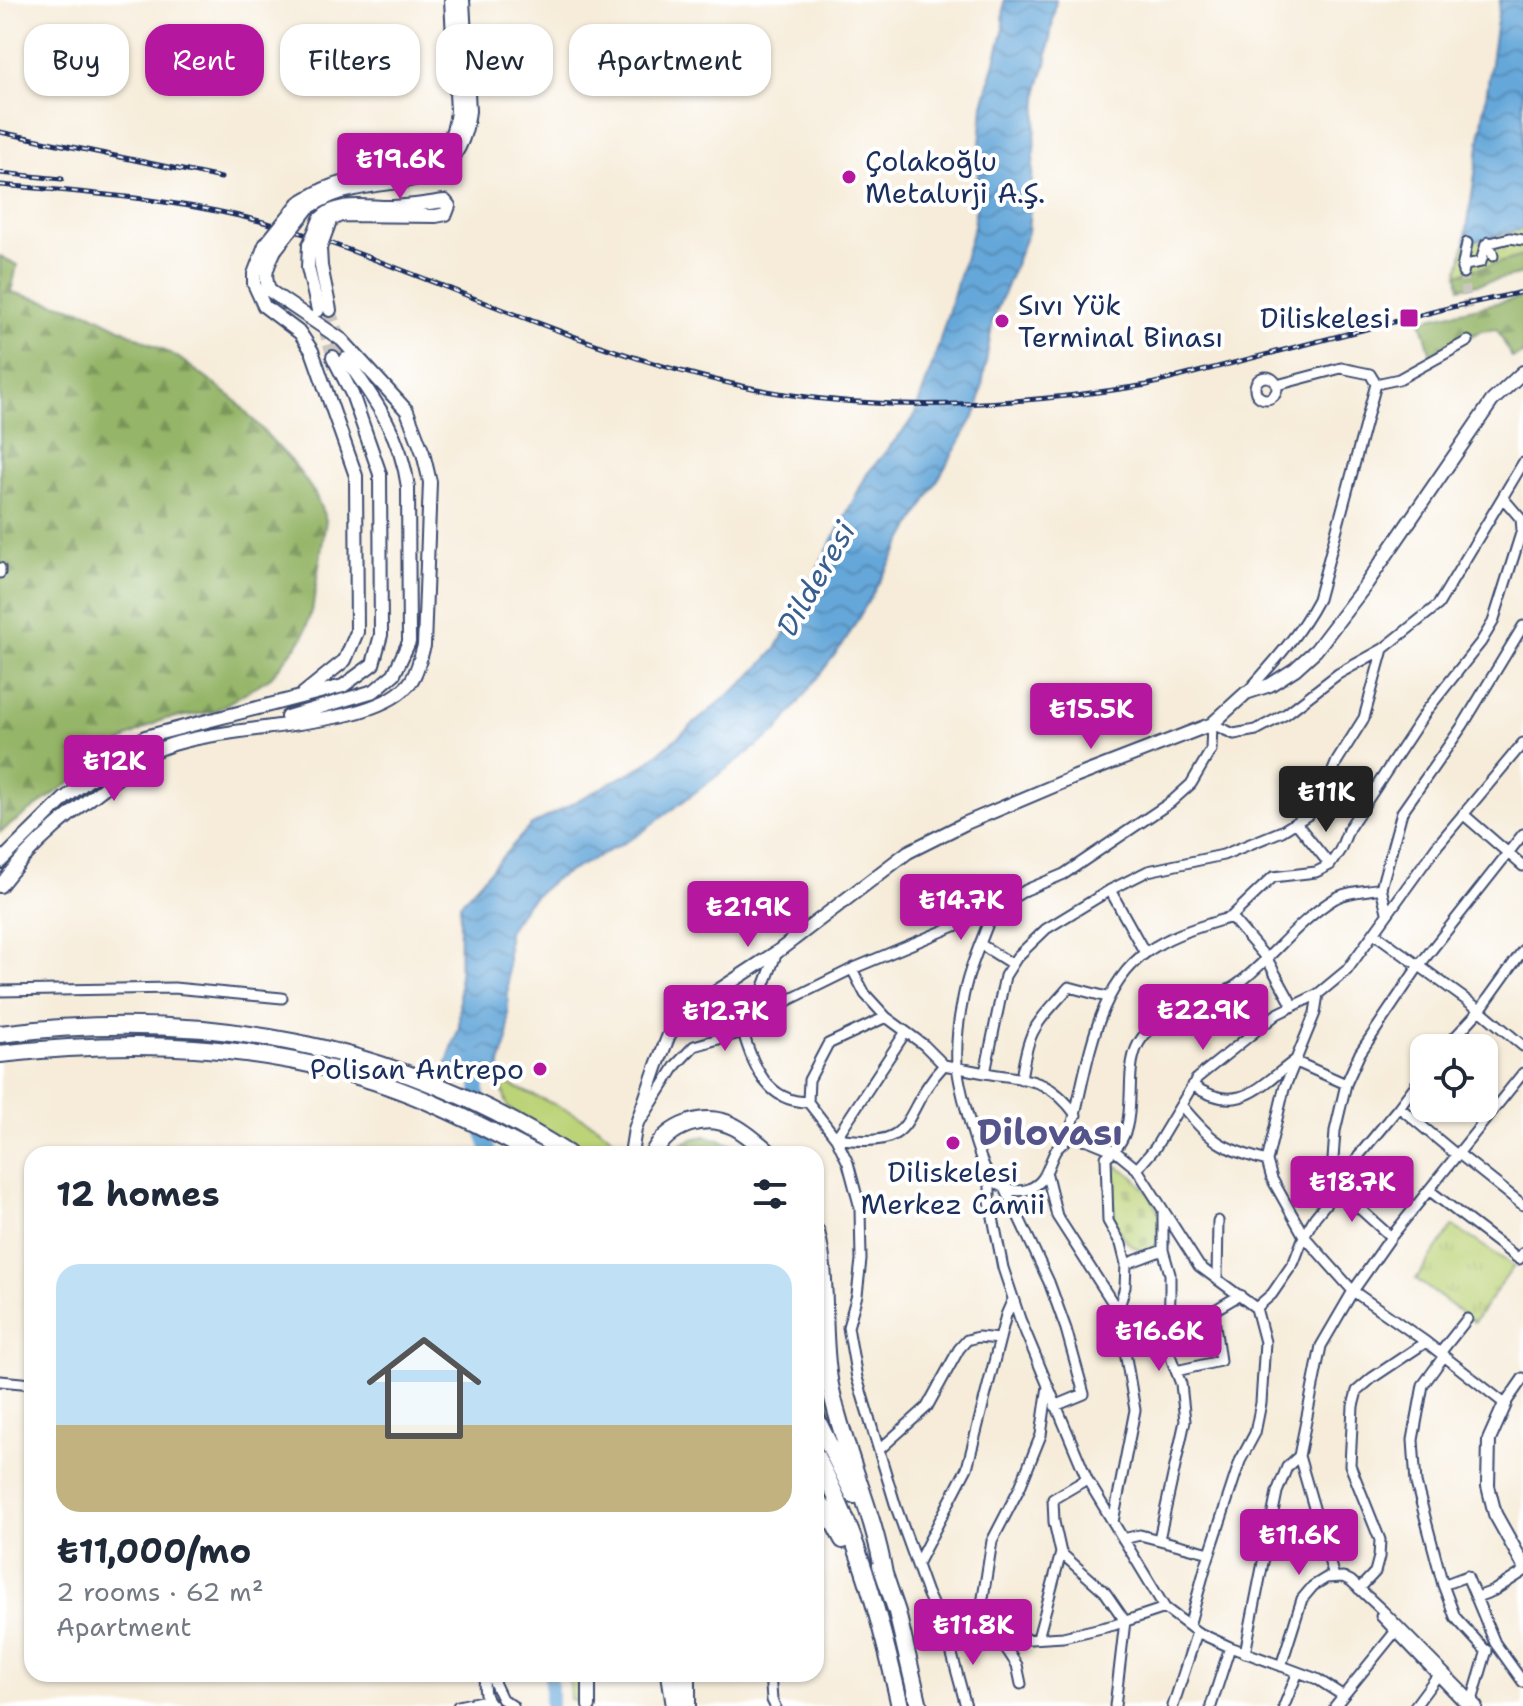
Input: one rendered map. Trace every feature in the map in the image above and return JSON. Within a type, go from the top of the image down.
[{"type":"highway","points":[[0,1034],[72,1028],[186,1027],[249,1033],[320,1046],[408,1073],[473,1100],[555,1146]]},
{"type":"highway","points":[[0,1054],[107,1045],[210,1047],[340,1071],[412,1095],[469,1119],[520,1146]]},
{"type":"highway","points":[[659,1146],[678,1127],[693,1121],[710,1120],[732,1125],[761,1146]]},
{"type":"highway","points":[[672,1146],[681,1138],[703,1131],[718,1131],[748,1146]]},
{"type":"highway","points":[[824,1280],[829,1381],[837,1415],[873,1520],[884,1574]]},
{"type":"highway","points":[[824,1434],[854,1494],[884,1574],[904,1638],[919,1706]]},
{"type":"highway","points":[[824,1475],[854,1544],[889,1657],[900,1706]]},
{"type":"highway","points":[[824,1509],[839,1531],[874,1628],[889,1657]]},
{"type":"highway","points":[[672,1682],[678,1706]]},
{"type":"highway","points":[[678,1706],[682,1682]]},
{"type":"highway","points":[[685,1682],[687,1706]]},
{"type":"highway","points":[[693,1682],[693,1706]]},
{"type":"main road","points":[[451,0],[457,111],[454,146]]},
{"type":"main road","points":[[301,696],[345,660],[357,632],[356,476],[312,351],[300,333],[264,306],[254,284],[254,274],[270,247],[308,208],[337,193],[417,180],[447,164],[454,146],[467,128],[469,111],[463,0]]},
{"type":"main road","points":[[324,310],[321,266],[314,247],[325,213],[342,206],[394,207],[445,201],[449,206],[446,214],[436,216],[340,215],[325,220]]},
{"type":"main road","points":[[0,886],[12,870],[69,814],[150,753],[177,743],[343,715],[384,703],[409,685],[424,646],[430,482],[423,453],[407,411],[342,340],[270,291],[265,282],[270,247]]},
{"type":"main road","points":[[0,862],[65,798],[145,737],[343,686],[373,664],[381,635],[380,474],[339,358],[388,420],[405,467],[408,487],[409,642],[394,674],[374,691],[234,733]]},
{"type":"main road","points":[[632,1146],[635,1129],[669,1035],[687,1011],[777,952],[908,852],[966,823],[1212,724],[1246,693],[1270,685],[1295,669],[1316,650],[1365,586],[1492,401],[1523,372]]},
{"type":"main road","points":[[1505,1404],[1489,1440],[1488,1486],[1495,1514],[1523,1564]]},
{"type":"main road","points":[[589,1682],[589,1706]]},
{"type":"street","points":[[1467,243],[1463,271],[1467,265],[1480,263],[1480,252],[1489,242],[1510,238],[1518,241]]},
{"type":"street","points":[[1489,242],[1493,256]]},
{"type":"street","points":[[1376,384],[1399,379],[1468,341]]},
{"type":"street","points":[[1246,693],[1303,627],[1318,599],[1376,384],[1370,374],[1341,368],[1277,385]]},
{"type":"street","points":[[635,1129],[676,1065],[694,1046],[743,1032],[789,1000],[852,969],[993,910],[1026,890],[1064,874],[1171,802],[1191,784],[1211,750],[1212,724],[1234,734],[1256,730],[1286,714],[1338,674],[1383,649],[1438,605],[1523,463]]},
{"type":"street","points":[[990,1177],[1005,1188],[1022,1191],[1047,1175],[1056,1150],[1069,1137],[1107,997],[1145,953],[1178,935],[1231,917],[1273,877],[1316,872],[1330,865],[1349,828],[1427,710],[1481,642],[1493,622],[1522,530],[1521,519],[1503,498]]},
{"type":"street","points":[[1387,912],[1381,888],[1402,812],[1463,725],[1523,626]]},
{"type":"street","points":[[985,1073],[1005,976],[1012,964],[1046,929],[1148,871],[1223,855],[1297,824],[1319,804],[1337,761],[1364,718],[1383,649]]},
{"type":"street","points":[[1137,1169],[1155,1148],[1192,1085],[1216,1062],[1277,1014],[1318,994],[1347,970],[1387,912],[1523,743]]},
{"type":"street","points":[[1463,814],[1523,866]]},
{"type":"street","points":[[1297,824],[1330,865]]},
{"type":"street","points":[[1391,1237],[1360,1209],[1342,1184],[1333,1160],[1335,1131],[1346,1084],[1360,1053],[1418,967],[1523,834]]},
{"type":"street","points":[[1118,1311],[1125,1287],[1126,1264],[1121,1244],[1108,1221],[1106,1157],[1115,1151],[1128,1124],[1132,1060],[1142,1037],[1168,1019],[1236,986],[1267,959],[1300,923],[1337,897],[1381,888]]},
{"type":"street","points":[[1110,890],[1145,953]]},
{"type":"street","points":[[993,910],[970,968],[962,1002],[958,1068],[975,1137],[990,1177],[990,1202],[1003,1268],[1055,1406],[1087,1479],[1165,1608],[1193,1629],[1230,1647],[1317,1679],[1342,1695]]},
{"type":"street","points":[[1231,917],[1267,959],[1293,1006]]},
{"type":"street","points":[[1374,933],[1480,1010],[1523,1046]]},
{"type":"street","points":[[980,944],[1012,964]]},
{"type":"street","points":[[1458,1034],[1480,1010],[1523,950]]},
{"type":"street","points":[[777,952],[743,1032],[757,1072],[767,1086],[782,1098],[808,1102]]},
{"type":"street","points":[[852,969],[865,994],[886,1017],[924,1045],[944,1065],[1034,1081],[1054,1089],[1076,1115]]},
{"type":"street","points":[[1021,1079],[1026,1042],[1034,1026],[1069,987],[1107,997]]},
{"type":"street","points":[[0,991],[174,988],[282,998]]},
{"type":"street","points":[[1318,994],[1315,1013],[1284,1089],[1267,1161],[1272,1179],[1304,1236],[1353,1291],[1426,1342],[1505,1404],[1523,1378]]},
{"type":"street","points":[[886,1017],[828,1044],[809,1080],[808,1102],[836,1138],[848,1163],[860,1208],[861,1260],[857,1295],[848,1327],[857,1378],[917,1564],[947,1636],[966,1706]]},
{"type":"street","points":[[836,1138],[905,1033]]},
{"type":"street","points":[[1294,1061],[1346,1084]]},
{"type":"street","points":[[1192,1085],[1206,1095],[1235,1100],[1256,1090],[1294,1061]]},
{"type":"street","points":[[836,1138],[867,1143],[891,1138],[901,1132],[929,1080],[944,1065]]},
{"type":"street","points":[[1334,1577],[1299,1456],[1321,1346],[1353,1291],[1391,1237],[1523,1073]]},
{"type":"street","points":[[1256,1308],[1272,1294],[1294,1262],[1315,1217],[1342,1184],[1360,1154],[1410,1092]]},
{"type":"street","points":[[1181,1105],[1217,1144],[1267,1161]]},
{"type":"street","points":[[1399,1107],[1523,1205]]},
{"type":"street","points":[[1069,1137],[1088,1140],[1115,1151],[1137,1169],[1199,1266],[1256,1308],[1265,1342],[1261,1403],[1255,1433],[1240,1461],[1210,1553],[1173,1706]]},
{"type":"street","points":[[1047,1175],[1057,1216],[1118,1311],[1135,1410],[1113,1522]]},
{"type":"street","points":[[1005,1188],[1049,1282],[1084,1394],[1055,1406]]},
{"type":"street","points":[[1430,1191],[1521,1256]]},
{"type":"street","points":[[1159,1539],[1185,1421],[1181,1384],[1168,1350],[1170,1274],[1163,1250],[1163,1210]]},
{"type":"street","points":[[1217,1279],[1218,1221]]},
{"type":"street","points":[[1126,1264],[1163,1250]]},
{"type":"street","points":[[1176,1371],[1220,1361],[1213,1311],[1240,1295]]},
{"type":"street","points":[[917,1564],[967,1468],[1013,1299]]},
{"type":"street","points":[[1467,1319],[1423,1385],[1413,1440],[1416,1483],[1443,1585],[1455,1617],[1487,1652]]},
{"type":"street","points":[[879,1450],[927,1407],[967,1340],[978,1337],[1000,1339]]},
{"type":"street","points":[[1359,1589],[1375,1572],[1380,1540],[1350,1465],[1353,1406],[1357,1391],[1426,1342]]},
{"type":"street","points":[[0,1381],[24,1383]]},
{"type":"street","points":[[976,1642],[992,1541],[1020,1487],[1041,1435],[1048,1382]]},
{"type":"street","points":[[1245,1653],[1277,1492],[1287,1467],[1299,1456]]},
{"type":"street","points":[[1038,1638],[1061,1553],[1053,1499],[1087,1479]]},
{"type":"street","points":[[1123,1539],[1140,1535],[1210,1553]]},
{"type":"street","points":[[1061,1553],[1105,1592],[1125,1621],[1115,1706]]},
{"type":"street","points":[[1477,1597],[1523,1572]]},
{"type":"street","points":[[1443,1585],[1467,1576],[1491,1635],[1523,1682]]},
{"type":"street","points":[[1281,1666],[1302,1599],[1313,1586],[1334,1577],[1351,1581],[1368,1596],[1472,1704]]},
{"type":"street","points":[[1368,1596],[1395,1632],[1472,1704]]},
{"type":"street","points":[[947,1636],[967,1643],[1063,1637],[1165,1608]]},
{"type":"street","points":[[1335,1706],[1395,1632]]},
{"type":"street","points":[[1472,1704],[1491,1635]]},
{"type":"street","points":[[1001,1641],[1017,1665],[1021,1684]]},
{"type":"street","points":[[1211,1706],[1230,1647]]},
{"type":"street","points":[[1284,1706],[1298,1672]]},
{"type":"street","points":[[1415,1706],[1438,1675]]},
{"type":"street","points":[[458,1706],[490,1703],[484,1689],[486,1682]]},
{"type":"street","points":[[492,1682],[502,1699],[513,1706]]},
{"type":"street","points":[[771,1682],[775,1706]]},
{"type":"green space","points":[[1523,229],[1523,256],[1458,274],[1465,243]]},
{"type":"green space","points":[[0,256],[17,265],[11,292],[88,312],[179,358],[234,399],[293,463],[315,494],[326,520],[313,605],[303,638],[271,677],[213,712],[164,719],[128,737],[98,763],[0,832]]},
{"type":"green space","points":[[1523,256],[1523,274],[1460,288],[1458,274]]},
{"type":"green space","points":[[1523,297],[1523,354],[1512,358],[1497,329],[1481,331],[1431,355],[1421,320]]},
{"type":"green space","points":[[500,1080],[581,1117],[621,1146],[571,1146],[508,1108]]},
{"type":"green space","points":[[706,1136],[732,1146],[679,1146]]},
{"type":"green space","points":[[1113,1165],[1133,1177],[1155,1205],[1159,1216],[1159,1233],[1157,1246],[1151,1252],[1137,1249],[1120,1232],[1111,1195],[1109,1169]]},
{"type":"green space","points":[[1453,1226],[1514,1266],[1474,1322],[1416,1279]]},
{"type":"green space","points":[[824,1336],[833,1429],[824,1414]]},
{"type":"green space","points":[[569,1682],[584,1682],[583,1702],[570,1699]]},
{"type":"water","points":[[1004,0],[1056,0],[1046,65],[1039,86],[1028,232],[993,320],[978,410],[846,640],[777,731],[637,836],[555,879],[527,903],[508,931],[508,1039],[500,1064],[500,1080],[445,1068],[459,1027],[460,904],[530,826],[644,765],[749,678],[776,649],[867,474],[913,419],[974,226],[983,105],[1003,32]]},
{"type":"water","points":[[1500,0],[1523,0],[1523,229],[1465,243]]},
{"type":"waterway","name":"Dilderesi","points":[[479,1057],[477,1115],[487,1146]]},
{"type":"waterway","name":"Dilderesi","points":[[551,1682],[551,1706]]},
{"type":"tunnel","points":[[1463,273],[1468,309]]},
{"type":"tunnel","points":[[318,310],[333,357]]},
{"type":"tunnel","points":[[330,310],[346,359]]},
{"type":"railway","points":[[0,132],[221,178]]},
{"type":"railway","points":[[0,173],[62,179]]},
{"type":"railway","points":[[0,185],[154,200],[267,223],[364,255],[661,366],[723,382],[830,400],[966,404],[1057,397],[1147,385],[1452,307],[1523,292]]},
{"type":"place","name":"Çolakoğlu Metalurji A.Ş.","points":[[849,177]]},
{"type":"place","name":"Diliskelesi","points":[[1409,318]]},
{"type":"place","name":"Sıvı Yük Terminal Binası","points":[[1002,321]]},
{"type":"place","name":"Polisan Antrepo","points":[[540,1069]]},
{"type":"place","name":"Diliskelesi Merkez Camii","points":[[953,1143]]},
{"type":"district","name":"Dilovası","points":[[1050,1132]]}]
